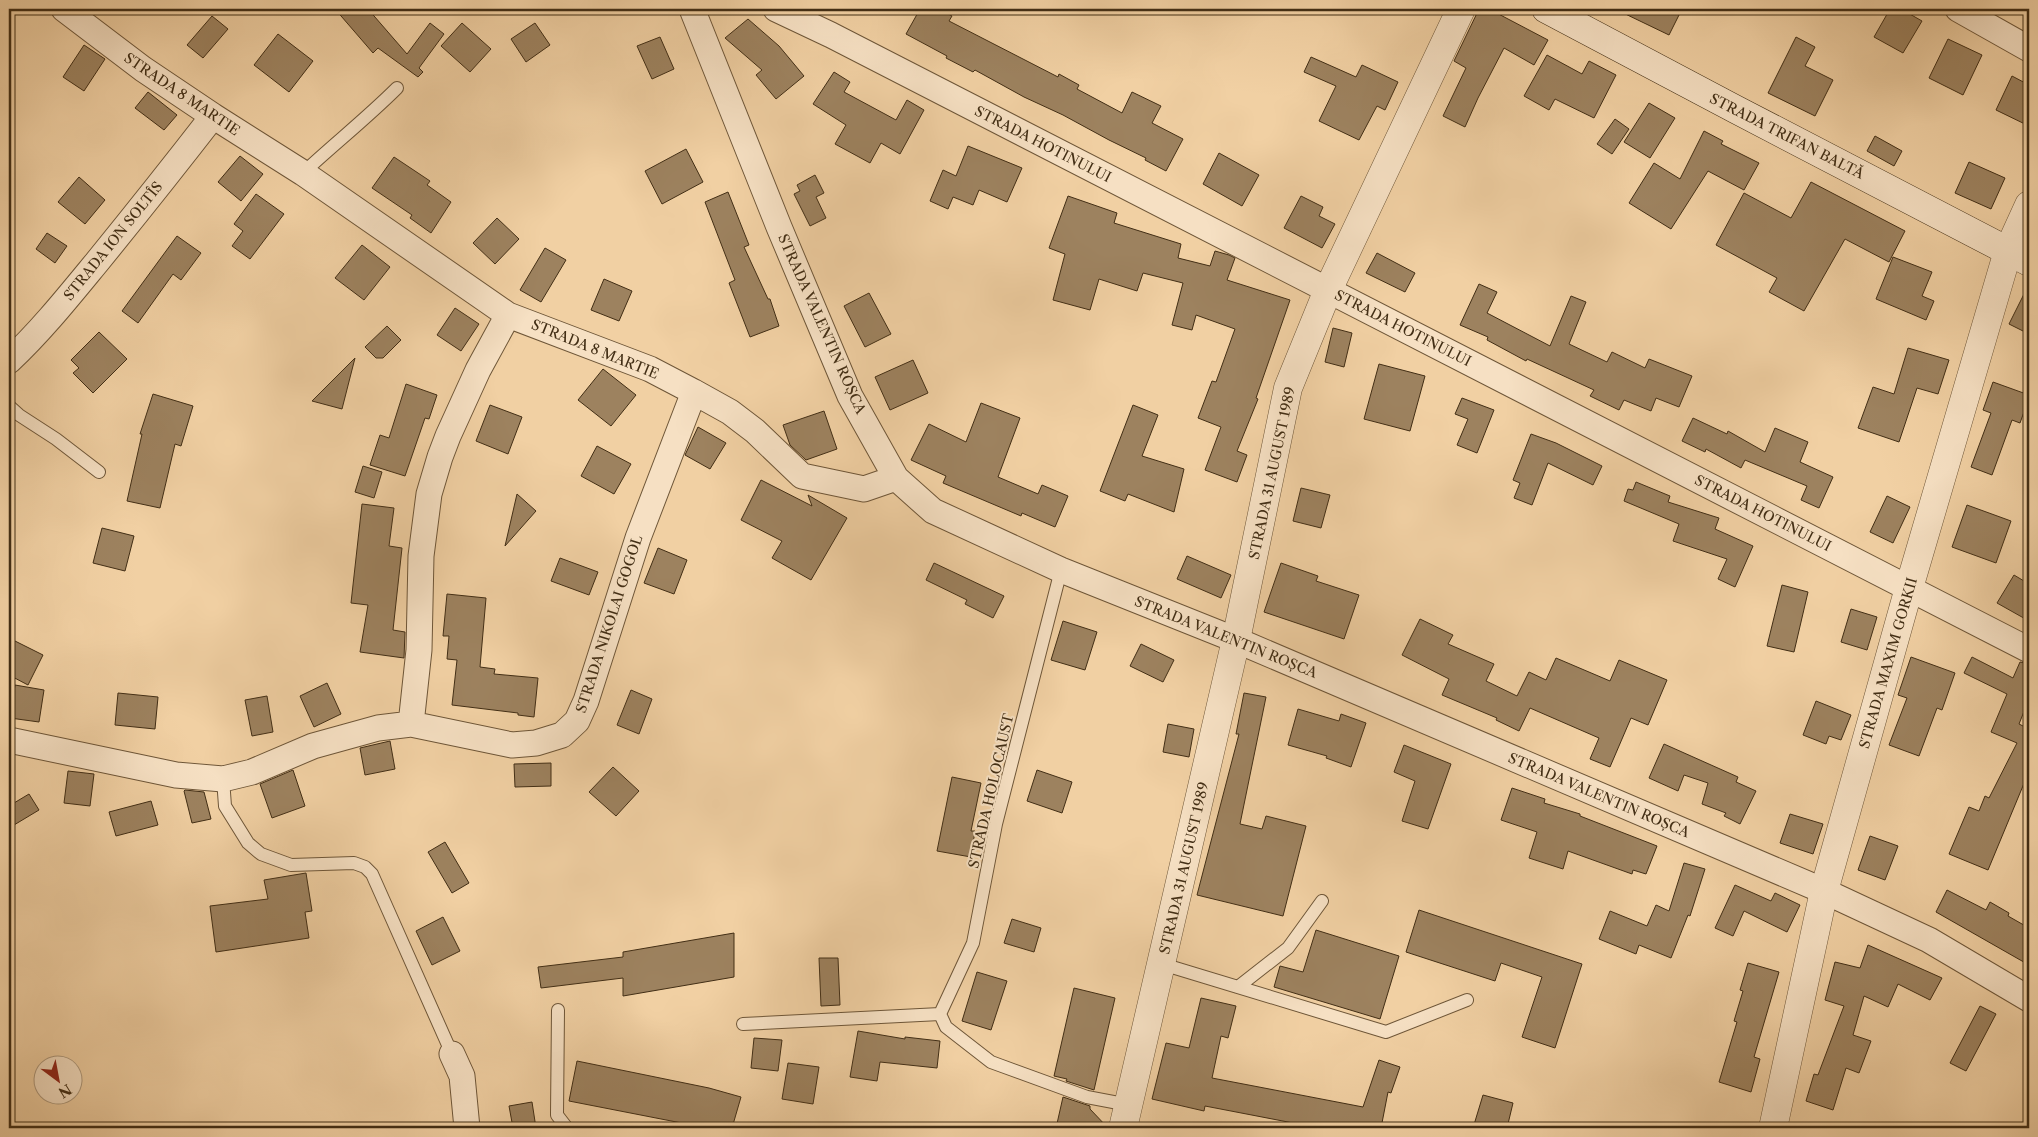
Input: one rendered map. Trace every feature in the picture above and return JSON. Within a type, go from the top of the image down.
[{"type":"street","name":"STRADA 8 MARTIE","points":[[64,9],[143,69],[212,116],[303,173],[508,315],[650,369],[694,392],[730,412],[756,431],[802,476],[864,489],[896,478]]},
{"type":"street","name":"STRADA VALENTIN ROȘCA","points":[[692,9],[779,227],[850,396],[896,478],[933,511],[1060,570],[1236,640],[1824,891],[1929,940],[2029,998]]},
{"type":"street","name":"STRADA HOTINULUI","points":[[776,9],[831,35],[2029,650]]},
{"type":"street","name":"STRADA 31 AUGUST 1989","points":[[1126,1117],[1236,640],[1288,388],[1328,290],[1460,9]]},
{"type":"street","name":"STRADA TRIFAN BALTĂ","points":[[1546,9],[1726,105],[2019,256]]},
{"type":"street","points":[[1958,9],[2029,49]]},
{"type":"street","name":"STRADA ION SOLTÎS","points":[[9,361],[26,345],[70,295],[153,193],[212,116]]},
{"type":"street","name":"STRADA MAXIM GORKII","points":[[1772,1128],[1824,891],[1909,588],[2019,256],[2029,204]]},
{"type":"street","points":[[411,724],[418,650],[422,556],[429,494],[448,436],[478,370],[508,315]]},
{"type":"street","name":"STRADA NIKOLAI GOGOL","points":[[9,740],[176,775],[223,779],[252,772],[313,746],[378,728],[411,724],[512,745],[536,743],[562,735],[577,721],[586,701],[638,538],[694,392]]},
{"type":"street","points":[[452,1054],[462,1076],[467,1128]]},
{"type":"lane","points":[[303,173],[326,151],[370,115],[397,88]]},
{"type":"lane","points":[[9,406],[99,472]]},
{"type":"lane","name":"STRADA HOLOCAUST","points":[[940,1014],[973,943],[996,824],[1060,570]]},
{"type":"lane","points":[[223,779],[224,806],[248,844],[261,854],[291,865],[354,863],[365,867],[372,874],[452,1054]]},
{"type":"lane","points":[[1238,987],[1288,948],[1322,901]]},
{"type":"lane","name":"STRADA 31 AUGUST 1989","points":[[1162,964],[1386,1032],[1468,1000]]},
{"type":"lane","points":[[558,1010],[557,1114],[567,1128]]},
{"type":"lane","points":[[743,1024],[940,1014],[946,1027],[991,1062],[1087,1098],[1126,1117]]},
{"type":"building","points":[[335,9],[368,9],[407,54],[430,23],[444,34],[419,68],[423,72],[418,77],[378,48],[373,53]]},
{"type":"building","points":[[920,9],[939,9],[952,16],[949,21],[1058,77],[1059,74],[1079,85],[1077,89],[1122,113],[1132,92],[1161,106],[1152,123],[1183,139],[1166,171],[1145,160],[1146,158],[1063,115],[1024,97],[975,70],[973,72],[946,58],[947,56],[906,34]]},
{"type":"building","points":[[1479,9],[1489,9],[1548,40],[1534,65],[1504,48],[1465,127],[1443,116],[1466,68],[1454,61]]},
{"type":"building","points":[[1615,9],[1682,9],[1669,35]]},
{"type":"building","points":[[1890,9],[1901,9],[1922,21],[1903,53],[1874,37]]},
{"type":"building","points":[[212,16],[228,29],[203,58],[187,45]]},
{"type":"building","points":[[748,19],[779,46],[804,76],[776,99],[756,75],[762,70],[725,38]]},
{"type":"building","points":[[462,23],[491,49],[470,72],[441,46]]},
{"type":"building","points":[[535,23],[550,45],[526,62],[511,39]]},
{"type":"building","points":[[278,34],[313,61],[289,92],[254,65]]},
{"type":"building","points":[[660,37],[674,69],[652,79],[637,46]]},
{"type":"building","points":[[1796,37],[1815,47],[1805,66],[1833,80],[1815,116],[1768,93]]},
{"type":"building","points":[[1948,39],[1982,55],[1963,95],[1929,78]]},
{"type":"building","points":[[84,45],[105,59],[84,91],[63,77]]},
{"type":"building","points":[[1547,55],[1582,74],[1589,61],[1616,75],[1594,118],[1555,99],[1549,110],[1524,96]]},
{"type":"building","points":[[1311,57],[1356,77],[1362,65],[1398,82],[1385,110],[1377,106],[1359,140],[1319,121],[1336,86],[1304,72]]},
{"type":"building","points":[[834,72],[850,82],[844,92],[896,120],[907,100],[924,110],[900,154],[881,143],[870,163],[835,144],[846,125],[813,104]]},
{"type":"building","points":[[2012,76],[2029,85],[2029,126],[1996,110]]},
{"type":"building","points":[[148,92],[177,115],[164,130],[135,108]]},
{"type":"building","points":[[1649,103],[1675,118],[1650,158],[1624,142]]},
{"type":"building","points":[[1615,119],[1629,129],[1612,154],[1597,144]]},
{"type":"building","points":[[1704,131],[1723,141],[1721,144],[1759,163],[1744,190],[1708,171],[1671,229],[1629,203],[1654,163],[1680,179]]},
{"type":"building","points":[[1875,136],[1902,151],[1894,166],[1867,151]]},
{"type":"building","points":[[968,146],[1022,168],[1007,202],[979,190],[973,205],[953,197],[948,209],[930,201],[943,170],[956,176]]},
{"type":"building","points":[[686,149],[703,182],[662,204],[645,171]]},
{"type":"building","points":[[1219,153],[1259,175],[1242,206],[1203,184]]},
{"type":"building","points":[[240,156],[263,174],[241,201],[218,182]]},
{"type":"building","points":[[394,157],[430,181],[427,185],[451,202],[431,233],[410,218],[412,215],[372,188]]},
{"type":"building","points":[[1969,162],[2005,178],[1991,209],[1955,193]]},
{"type":"building","points":[[815,175],[824,193],[816,197],[826,218],[810,226],[794,194],[800,191],[797,185]]},
{"type":"building","points":[[79,177],[105,200],[85,224],[58,202]]},
{"type":"building","points":[[1811,182],[1905,231],[1889,262],[1845,239],[1804,311],[1769,292],[1777,278],[1716,245],[1744,193],[1791,218]]},
{"type":"building","points":[[728,192],[749,245],[744,247],[768,299],[770,299],[779,326],[750,337],[729,283],[735,280],[705,202]]},
{"type":"building","points":[[256,194],[284,214],[250,259],[232,246],[243,231],[234,224]]},
{"type":"building","points":[[1068,196],[1117,213],[1114,223],[1181,244],[1178,258],[1210,266],[1215,251],[1229,255],[1235,258],[1227,280],[1290,300],[1256,398],[1258,399],[1237,451],[1247,455],[1237,482],[1205,470],[1221,427],[1198,418],[1212,381],[1216,382],[1235,329],[1196,315],[1192,330],[1172,325],[1183,283],[1143,273],[1137,291],[1099,279],[1090,310],[1053,300],[1065,254],[1049,248]]},
{"type":"building","points":[[1301,196],[1323,207],[1319,216],[1335,224],[1322,248],[1284,228]]},
{"type":"building","points":[[497,218],[519,239],[495,264],[473,243]]},
{"type":"building","points":[[47,233],[67,246],[55,263],[36,249]]},
{"type":"building","points":[[177,236],[201,253],[181,280],[173,274],[138,323],[122,311]]},
{"type":"building","points":[[362,245],[390,267],[364,300],[335,278]]},
{"type":"building","points":[[545,248],[566,260],[541,302],[520,290]]},
{"type":"building","points":[[1377,253],[1415,273],[1405,292],[1366,273]]},
{"type":"building","points":[[1893,257],[1932,272],[1922,296],[1934,301],[1926,320],[1876,299]]},
{"type":"building","points":[[604,279],[632,291],[619,321],[591,310]]},
{"type":"building","points":[[1479,284],[1497,292],[1487,313],[1550,346],[1571,296],[1586,302],[1569,344],[1607,362],[1612,352],[1645,368],[1649,359],[1692,376],[1679,407],[1656,398],[1651,411],[1624,400],[1619,410],[1590,396],[1594,390],[1527,359],[1526,361],[1487,340],[1488,337],[1460,325]]},
{"type":"building","points":[[2029,284],[2029,334],[2009,324]]},
{"type":"building","points":[[869,293],[891,334],[865,347],[844,306]]},
{"type":"building","points":[[455,308],[479,324],[461,351],[437,335]]},
{"type":"building","points":[[387,326],[401,340],[383,358],[376,358],[365,347]]},
{"type":"building","points":[[1333,328],[1352,333],[1344,367],[1325,362]]},
{"type":"building","points":[[99,332],[127,359],[93,393],[73,373],[79,368],[71,360]]},
{"type":"building","points":[[1908,348],[1949,360],[1938,394],[1917,388],[1899,442],[1858,428],[1873,387],[1894,394]]},
{"type":"building","points":[[355,358],[342,409],[312,401]]},
{"type":"building","points":[[913,360],[928,393],[890,410],[875,377]]},
{"type":"building","points":[[1379,364],[1425,376],[1410,431],[1364,419]]},
{"type":"building","points":[[603,369],[636,395],[611,426],[578,400]]},
{"type":"building","points":[[1993,382],[2029,395],[2029,398],[2020,423],[2012,420],[1992,475],[1971,467],[1991,413],[1983,410]]},
{"type":"building","points":[[406,384],[437,395],[429,419],[425,418],[405,476],[370,465],[380,435],[389,438]]},
{"type":"building","points":[[153,394],[193,406],[181,446],[175,444],[160,508],[127,501],[142,434],[140,434]]},
{"type":"building","points":[[1462,398],[1494,410],[1477,453],[1457,445],[1468,419],[1455,414]]},
{"type":"building","points":[[981,403],[1020,418],[998,477],[1038,494],[1042,485],[1068,496],[1055,527],[1022,513],[1021,516],[943,483],[946,476],[911,460],[929,424],[966,442]]},
{"type":"building","points":[[490,405],[522,417],[508,454],[476,441]]},
{"type":"building","points":[[1133,405],[1158,415],[1142,456],[1184,469],[1174,512],[1128,494],[1125,501],[1100,491]]},
{"type":"building","points":[[824,411],[837,449],[806,460],[790,445],[783,425]]},
{"type":"building","points":[[1693,418],[1727,434],[1728,431],[1765,452],[1775,428],[1808,442],[1800,462],[1833,477],[1819,508],[1801,500],[1807,486],[1745,460],[1741,468],[1706,449],[1705,452],[1682,441]]},
{"type":"building","points":[[698,427],[726,443],[710,469],[685,455]]},
{"type":"building","points":[[1531,434],[1556,443],[1602,466],[1593,485],[1548,463],[1532,505],[1514,498],[1520,483],[1513,480]]},
{"type":"building","points":[[597,446],[631,464],[614,494],[581,476]]},
{"type":"building","points":[[363,466],[382,472],[374,498],[355,492]]},
{"type":"building","points":[[761,480],[812,506],[808,495],[847,518],[811,580],[772,558],[782,541],[741,520]]},
{"type":"building","points":[[1636,482],[1670,496],[1668,502],[1719,518],[1715,529],[1753,546],[1735,587],[1718,579],[1727,559],[1673,541],[1679,524],[1624,501],[1628,489],[1633,490]]},
{"type":"building","points":[[1301,488],[1330,495],[1321,528],[1293,521]]},
{"type":"building","points":[[517,494],[536,511],[505,546]]},
{"type":"building","points":[[1887,496],[1910,507],[1893,543],[1870,532]]},
{"type":"building","points":[[362,504],[394,508],[389,546],[402,548],[393,630],[405,632],[404,658],[360,652],[368,605],[351,603]]},
{"type":"building","points":[[1967,505],[2011,521],[1996,563],[1952,547]]},
{"type":"building","points":[[102,528],[134,536],[125,571],[93,563]]},
{"type":"building","points":[[658,548],[687,560],[674,594],[644,583]]},
{"type":"building","points":[[1187,556],[1231,575],[1221,598],[1177,579]]},
{"type":"building","points":[[560,558],[598,572],[589,595],[551,581]]},
{"type":"building","points":[[934,563],[1004,596],[993,618],[965,604],[967,600],[926,580]]},
{"type":"building","points":[[1281,563],[1318,576],[1316,581],[1359,595],[1344,639],[1264,612]]},
{"type":"building","points":[[2014,575],[2029,584],[2029,621],[1997,603]]},
{"type":"building","points":[[1782,585],[1808,592],[1794,652],[1767,646]]},
{"type":"building","points":[[447,594],[486,598],[480,667],[495,669],[494,674],[538,678],[534,717],[518,715],[518,713],[452,705],[457,660],[447,659],[449,636],[443,636]]},
{"type":"building","points":[[1851,609],[1877,617],[1867,650],[1841,642]]},
{"type":"building","points":[[1420,619],[1453,635],[1448,644],[1494,664],[1486,681],[1517,696],[1529,672],[1546,680],[1556,658],[1610,681],[1619,660],[1667,680],[1648,725],[1631,718],[1610,767],[1590,759],[1599,738],[1530,708],[1519,731],[1496,720],[1497,718],[1442,695],[1449,679],[1402,655]]},
{"type":"building","points":[[1063,621],[1097,632],[1085,670],[1051,660]]},
{"type":"building","points":[[9,638],[43,655],[28,685],[9,675]]},
{"type":"building","points":[[1141,644],[1174,660],[1163,682],[1130,666]]},
{"type":"building","points":[[1911,657],[1955,673],[1942,710],[1937,708],[1919,756],[1889,745],[1907,698],[1898,695]]},
{"type":"building","points":[[1972,657],[2013,678],[2020,662],[2029,664],[2029,699],[2019,724],[2025,727],[2029,718],[2029,783],[2025,781],[1988,870],[1949,854],[1969,807],[1979,811],[1985,796],[1989,798],[2017,743],[1991,732],[2007,694],[1964,673]]},
{"type":"building","points":[[327,683],[341,714],[314,727],[300,696]]},
{"type":"building","points":[[15,685],[44,690],[39,722],[10,718]]},
{"type":"building","points":[[631,690],[652,699],[639,734],[617,725]]},
{"type":"building","points":[[118,693],[158,697],[155,729],[115,725]]},
{"type":"building","points":[[1244,693],[1266,697],[1240,824],[1262,829],[1266,816],[1306,826],[1283,916],[1197,895],[1239,734],[1236,734]]},
{"type":"building","points":[[267,696],[273,732],[252,736],[245,700]]},
{"type":"building","points":[[1816,701],[1851,715],[1841,740],[1829,736],[1826,744],[1803,735]]},
{"type":"building","points":[[1298,709],[1339,721],[1341,714],[1366,723],[1351,767],[1326,758],[1327,756],[1288,745]]},
{"type":"building","points":[[1168,724],[1194,729],[1189,757],[1163,752]]},
{"type":"building","points":[[390,741],[395,769],[365,775],[360,748]]},
{"type":"building","points":[[1664,744],[1738,777],[1736,782],[1756,791],[1740,824],[1724,816],[1726,813],[1702,804],[1708,783],[1684,775],[1678,791],[1649,778]]},
{"type":"building","points":[[1404,745],[1451,764],[1428,829],[1402,821],[1415,781],[1394,772]]},
{"type":"building","points":[[551,763],[551,786],[515,787],[514,764]]},
{"type":"building","points":[[613,767],[639,791],[616,816],[589,792]]},
{"type":"building","points":[[293,770],[305,806],[272,818],[260,784]]},
{"type":"building","points":[[1037,770],[1072,782],[1062,813],[1027,801]]},
{"type":"building","points":[[68,771],[94,774],[90,806],[64,803]]},
{"type":"building","points":[[952,777],[981,783],[971,831],[975,831],[971,857],[937,851]]},
{"type":"building","points":[[1512,788],[1545,799],[1544,803],[1580,814],[1580,816],[1657,846],[1646,874],[1633,870],[1632,874],[1568,851],[1563,869],[1529,858],[1537,832],[1501,820]]},
{"type":"building","points":[[185,790],[204,792],[211,819],[192,823]]},
{"type":"building","points":[[29,794],[39,810],[9,828],[9,806]]},
{"type":"building","points":[[151,801],[158,825],[116,836],[109,812]]},
{"type":"building","points":[[1790,814],[1823,824],[1813,854],[1780,843]]},
{"type":"building","points":[[1870,836],[1898,846],[1885,880],[1858,870]]},
{"type":"building","points":[[445,842],[469,883],[452,893],[428,852]]},
{"type":"building","points":[[1684,863],[1705,869],[1690,916],[1688,915],[1671,958],[1639,945],[1636,954],[1599,939],[1610,911],[1647,926],[1656,905],[1669,911]]},
{"type":"building","points":[[306,873],[312,911],[305,912],[309,938],[216,952],[210,906],[268,899],[264,880]]},
{"type":"building","points":[[1735,885],[1771,901],[1775,893],[1800,905],[1787,932],[1744,911],[1733,936],[1715,928]]},
{"type":"building","points":[[1947,890],[1986,910],[1990,902],[2009,913],[2008,916],[2029,928],[2029,965],[1936,912]]},
{"type":"building","points":[[1419,910],[1582,964],[1555,1048],[1522,1037],[1542,977],[1501,963],[1495,981],[1406,952]]},
{"type":"building","points":[[443,917],[460,951],[432,965],[416,931]]},
{"type":"building","points":[[1012,919],[1041,928],[1034,952],[1004,943]]},
{"type":"building","points":[[1316,930],[1399,956],[1380,1019],[1274,987],[1280,966],[1303,972]]},
{"type":"building","points":[[734,933],[734,977],[623,996],[623,978],[541,988],[538,967],[623,957],[623,952]]},
{"type":"building","points":[[1868,945],[1942,978],[1930,1000],[1898,984],[1888,1007],[1864,996],[1853,1035],[1871,1041],[1859,1073],[1846,1068],[1833,1110],[1806,1101],[1814,1074],[1818,1075],[1844,1006],[1825,1000],[1835,962],[1860,968]]},
{"type":"building","points":[[819,958],[838,958],[840,1005],[821,1006]]},
{"type":"building","points":[[1748,963],[1779,972],[1754,1057],[1760,1059],[1751,1092],[1719,1082],[1737,1022],[1734,1021],[1743,991],[1740,990]]},
{"type":"building","points":[[977,972],[1007,981],[991,1030],[962,1021]]},
{"type":"building","points":[[1074,988],[1115,998],[1094,1090],[1054,1076]]},
{"type":"building","points":[[1201,998],[1236,1006],[1228,1038],[1221,1036],[1212,1078],[1363,1107],[1379,1060],[1400,1067],[1391,1093],[1388,1092],[1381,1128],[1319,1128],[1205,1106],[1204,1111],[1152,1099],[1166,1043],[1189,1048]]},
{"type":"building","points":[[1980,1006],[1996,1014],[1966,1071],[1950,1063]]},
{"type":"building","points":[[858,1031],[905,1039],[905,1037],[940,1041],[937,1068],[880,1062],[877,1081],[850,1077]]},
{"type":"building","points":[[754,1038],[782,1040],[778,1071],[751,1068]]},
{"type":"building","points":[[577,1061],[709,1088],[741,1097],[732,1128],[697,1128],[697,1126],[569,1101]]},
{"type":"building","points":[[788,1063],[819,1067],[813,1104],[782,1099]]},
{"type":"building","points":[[1483,1095],[1513,1103],[1507,1128],[1473,1128]]},
{"type":"building","points":[[1063,1097],[1090,1106],[1090,1109],[1108,1128],[1056,1128]]},
{"type":"building","points":[[532,1102],[536,1128],[513,1128],[509,1106]]}]
